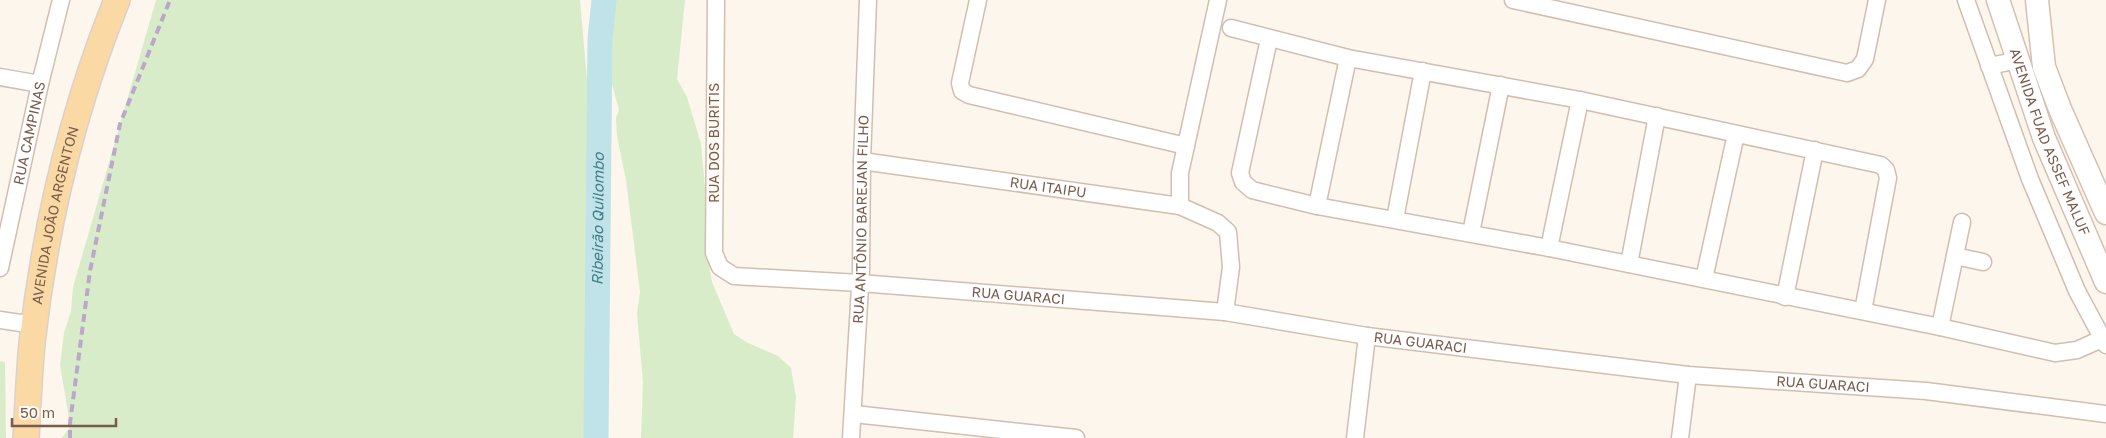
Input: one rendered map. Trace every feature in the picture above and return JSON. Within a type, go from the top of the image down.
[{"type":"main road","name":"AVENIDA JOÃO ARGENTON","points":[[26,438],[34,325],[53,207],[74,124],[117,0]]},
{"type":"main road","name":"AVENIDA FUAD ASSEF MALUF","points":[[1998,0],[2044,138],[2106,282]]},
{"type":"main road","name":"AVENIDA FUAD ASSEF MALUF","points":[[2038,0],[2044,67],[2060,109],[2106,213]]},
{"type":"street","name":"RUA CAMPINAS","points":[[0,268],[8,193],[62,0]]},
{"type":"street","name":"RUA DOS BURITIS","points":[[716,0],[714,253],[720,267],[734,276]]},
{"type":"street","name":"RUA ANTÔNIO BAREJAN FILHO","points":[[851,438],[854,414],[860,282],[868,0]]},
{"type":"street","points":[[978,0],[960,83],[962,91],[969,95],[1186,146]]},
{"type":"street","points":[[1180,206],[1180,173],[1218,0]]},
{"type":"street","points":[[1513,0],[1561,5],[1847,73],[1858,69],[1865,60],[1877,0]]},
{"type":"street","points":[[1269,39],[1240,173],[1243,182],[1252,190],[1317,206],[1395,218],[1863,311],[2056,353],[2077,350],[2105,341],[2077,291],[2054,236],[1989,66],[1966,0]]},
{"type":"street","points":[[1231,28],[1348,58],[1580,100],[1881,165],[1886,170],[1888,178],[1863,311]]},
{"type":"street","points":[[1317,206],[1348,58]]},
{"type":"street","points":[[1989,66],[2019,60]]},
{"type":"street","points":[[1395,218],[1423,71]]},
{"type":"street","points":[[0,77],[40,84]]},
{"type":"street","points":[[1471,233],[1501,85]]},
{"type":"street","points":[[1549,248],[1580,100]]},
{"type":"street","points":[[1629,264],[1657,116]]},
{"type":"street","points":[[1704,279],[1736,134]]},
{"type":"street","points":[[1784,296],[1815,150]]},
{"type":"street","name":"RUA ITAIPU","points":[[862,161],[1180,206],[1218,223],[1228,232],[1231,267],[1225,312]]},
{"type":"street","points":[[1940,327],[1962,222]]},
{"type":"street","points":[[1956,256],[1983,262]]},
{"type":"street","name":"RUA GUARACI","points":[[734,276],[860,282],[1225,312],[1367,336],[1688,375],[1926,391],[2106,414]]},
{"type":"street","points":[[0,320],[34,325]]},
{"type":"street","points":[[1355,438],[1367,336]]},
{"type":"street","points":[[1680,438],[1688,375]]},
{"type":"street","points":[[854,414],[1076,438]]},
{"type":"green space","points":[[156,0],[580,0],[589,103],[596,125],[593,147],[600,248],[603,337],[599,381],[598,438],[62,438],[72,424],[69,418],[60,365],[64,333],[71,311],[73,287]]},
{"type":"green space","points":[[602,0],[685,0],[677,79],[687,97],[701,144],[705,187],[705,241],[712,282],[734,334],[746,342],[778,356],[791,368],[796,397],[793,438],[641,438],[643,382],[637,314],[640,292],[626,180],[617,136],[616,118],[619,110],[603,51]]},
{"type":"green space","points":[[0,361],[5,362],[6,438],[0,438]]},
{"type":"waterway","name":"Ribeirão Quilombo","points":[[596,438],[600,39],[604,0]]},
{"type":"railway","points":[[70,438],[70,423],[90,271],[120,124],[170,0]]}]
